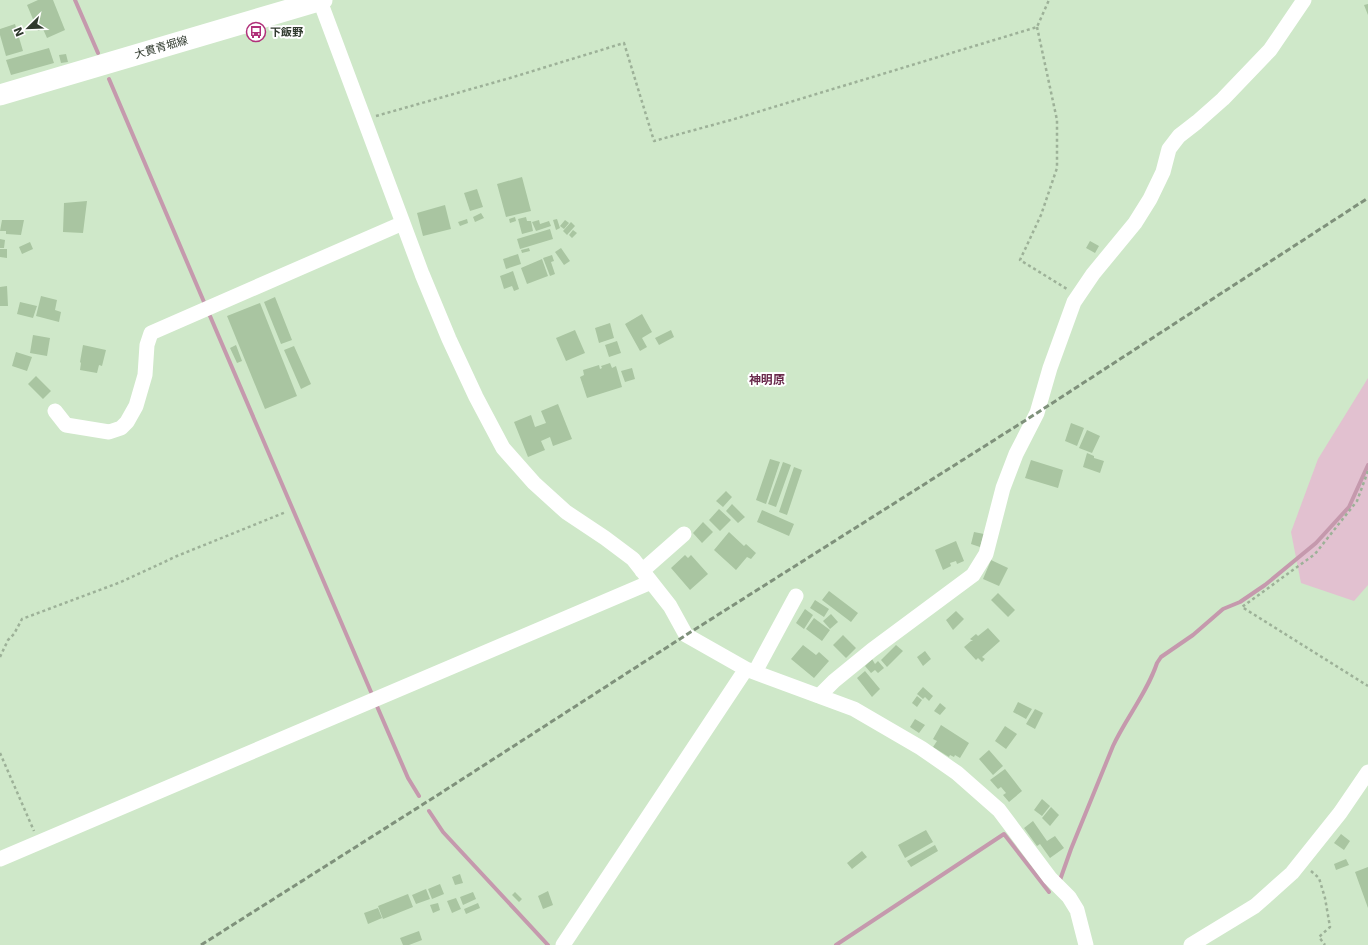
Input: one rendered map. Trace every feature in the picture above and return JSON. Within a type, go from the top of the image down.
[{"type":"main road","name":"大貫青堀線","points":[[0,95],[321,0]]},
{"type":"street","points":[[321,0],[364,120],[449,339],[476,397],[503,448],[534,483],[566,512],[633,559],[670,606],[686,635],[750,671],[854,709],[921,748],[957,773],[999,810],[1050,878],[1069,897],[1077,910],[1086,945]]},
{"type":"street","points":[[819,696],[834,681],[872,650],[973,575],[986,554],[1003,488],[1016,454],[1037,413],[1050,368],[1074,302],[1093,274],[1135,223],[1150,199],[1163,172],[1169,149],[1179,136],[1223,99],[1270,50],[1304,0]]},
{"type":"street","points":[[55,411],[66,424],[108,432],[121,428],[127,422],[136,406],[145,375],[147,345],[151,333],[403,223]]},
{"type":"street","points":[[0,859],[647,576],[684,534]]},
{"type":"street","points":[[563,945],[750,671],[796,596]]},
{"type":"street","points":[[1191,945],[1255,906],[1292,873],[1340,813],[1368,772]]},
{"type":"path","points":[[1049,0],[1037,27],[1057,120],[1057,168],[1041,215],[1020,260],[1078,296]]},
{"type":"path","points":[[364,120],[624,43],[654,141],[746,116],[1037,27]]},
{"type":"path","points":[[1368,471],[1357,501],[1315,554],[1242,607],[1368,686]]},
{"type":"path","points":[[0,657],[8,640],[14,634],[22,619],[121,582],[177,556],[286,512]]},
{"type":"path","points":[[0,753],[39,843]]},
{"type":"path","points":[[1301,862],[1319,878],[1325,898],[1330,927],[1319,938],[1324,945]]},
{"type":"shaded area","points":[[1368,378],[1368,585],[1354,601],[1301,583],[1291,532],[1318,459]]},
{"type":"building","points":[[38,0],[53,0],[65,30],[47,38],[43,29],[38,31],[27,5]]},
{"type":"building","points":[[1368,4],[1368,15],[1364,5]]},
{"type":"building","points":[[15,24],[23,51],[6,56],[0,35],[0,29]]},
{"type":"building","points":[[49,48],[54,63],[11,75],[6,60]]},
{"type":"building","points":[[66,54],[68,62],[61,63],[59,55]]},
{"type":"building","points":[[522,177],[531,211],[506,217],[497,184]]},
{"type":"building","points":[[477,189],[483,207],[470,211],[464,193]]},
{"type":"building","points":[[87,201],[83,233],[63,232],[64,203]]},
{"type":"building","points":[[445,205],[451,229],[423,236],[417,213]]},
{"type":"building","points":[[481,213],[484,218],[475,222],[473,217]]},
{"type":"building","points":[[515,217],[516,221],[510,223],[509,219]]},
{"type":"building","points":[[526,217],[527,221],[531,221],[533,231],[522,234],[518,219]]},
{"type":"building","points":[[467,219],[468,223],[460,226],[458,222]]},
{"type":"building","points":[[557,219],[560,228],[556,230],[553,220]]},
{"type":"building","points":[[2,220],[24,220],[21,235],[6,234],[6,231],[0,231]]},
{"type":"building","points":[[539,220],[540,224],[549,221],[551,226],[536,231],[532,222]]},
{"type":"building","points":[[565,220],[569,223],[564,229],[560,226]]},
{"type":"building","points":[[571,222],[575,226],[567,235],[563,231]]},
{"type":"building","points":[[550,229],[553,239],[520,249],[517,239]]},
{"type":"building","points":[[573,230],[577,233],[572,238],[569,235]]},
{"type":"building","points":[[0,239],[5,240],[4,248],[0,248]]},
{"type":"building","points":[[1090,241],[1099,246],[1095,253],[1086,248]]},
{"type":"building","points":[[30,242],[33,249],[22,254],[19,247]]},
{"type":"building","points":[[529,248],[530,251],[522,253],[521,250]]},
{"type":"building","points":[[561,248],[570,261],[564,265],[555,252]]},
{"type":"building","points":[[0,249],[7,249],[7,258],[0,257]]},
{"type":"building","points":[[518,254],[521,264],[506,269],[503,259]]},
{"type":"building","points":[[552,255],[554,261],[551,262],[555,274],[550,276],[543,258]]},
{"type":"building","points":[[542,259],[548,276],[527,284],[521,268]]},
{"type":"building","points":[[513,271],[519,289],[514,291],[512,286],[504,289],[500,276]]},
{"type":"building","points":[[7,286],[8,306],[0,306],[0,287]]},
{"type":"building","points":[[41,296],[57,300],[55,310],[61,312],[59,322],[36,316]]},
{"type":"building","points":[[275,297],[292,340],[281,344],[264,302]]},
{"type":"building","points":[[20,302],[37,306],[33,318],[17,314]]},
{"type":"building","points":[[260,303],[297,396],[265,409],[227,316]]},
{"type":"building","points":[[642,314],[652,332],[642,338],[647,347],[640,351],[625,324]]},
{"type":"building","points":[[610,323],[614,338],[599,343],[595,328]]},
{"type":"building","points":[[575,330],[585,353],[566,361],[556,338]]},
{"type":"building","points":[[671,330],[674,337],[659,345],[655,338]]},
{"type":"building","points":[[33,335],[50,338],[47,356],[30,353]]},
{"type":"building","points":[[617,341],[621,353],[609,357],[605,345]]},
{"type":"building","points":[[83,345],[106,350],[102,366],[99,365],[97,373],[80,370]]},
{"type":"building","points":[[236,345],[242,361],[237,363],[230,348]]},
{"type":"building","points":[[294,346],[311,384],[301,389],[284,350]]},
{"type":"building","points":[[16,352],[32,357],[27,371],[12,366]]},
{"type":"building","points":[[610,363],[612,368],[616,366],[622,387],[587,398],[580,377],[584,375],[583,370],[599,365],[600,369],[602,368],[601,366]]},
{"type":"building","points":[[632,368],[635,379],[625,382],[621,371]]},
{"type":"building","points":[[36,376],[51,391],[43,399],[28,384]]},
{"type":"building","points":[[558,404],[572,439],[553,446],[550,437],[541,441],[545,450],[528,457],[514,422],[531,415],[535,427],[546,423],[541,411]]},
{"type":"building","points":[[1071,423],[1084,428],[1077,446],[1065,441]]},
{"type":"building","points":[[1087,430],[1100,436],[1092,453],[1079,448]]},
{"type":"building","points":[[1087,453],[1094,456],[1094,458],[1104,461],[1100,473],[1083,467]]},
{"type":"building","points":[[770,459],[780,462],[766,504],[756,500]]},
{"type":"building","points":[[1031,460],[1063,470],[1058,488],[1025,478]]},
{"type":"building","points":[[783,462],[791,465],[776,507],[768,504]]},
{"type":"building","points":[[794,467],[802,470],[787,515],[779,512]]},
{"type":"building","points":[[726,491],[732,497],[723,507],[716,501]]},
{"type":"building","points":[[732,504],[745,517],[738,523],[726,511]]},
{"type":"building","points":[[719,509],[731,520],[720,531],[709,520]]},
{"type":"building","points":[[762,510],[794,524],[789,536],[757,522]]},
{"type":"building","points":[[703,522],[713,532],[702,543],[693,533]]},
{"type":"building","points":[[729,532],[744,546],[746,544],[756,553],[751,559],[747,557],[736,570],[714,550]]},
{"type":"building","points":[[974,532],[984,534],[980,547],[971,544]]},
{"type":"building","points":[[956,541],[964,561],[957,564],[956,561],[950,563],[951,566],[943,570],[935,550]]},
{"type":"building","points":[[685,555],[688,558],[691,555],[708,574],[690,590],[671,568]]},
{"type":"building","points":[[991,560],[1008,568],[999,586],[983,579]]},
{"type":"building","points":[[829,591],[858,613],[851,622],[822,600]]},
{"type":"building","points":[[998,593],[1015,610],[1008,617],[991,600]]},
{"type":"building","points":[[815,600],[829,609],[824,617],[810,608]]},
{"type":"building","points":[[805,609],[813,615],[804,629],[796,623]]},
{"type":"building","points":[[956,611],[964,619],[953,630],[946,620]]},
{"type":"building","points":[[831,614],[838,622],[830,629],[823,621]]},
{"type":"building","points":[[814,618],[830,630],[822,641],[806,629]]},
{"type":"building","points":[[988,628],[1000,641],[982,657],[985,659],[982,662],[978,658],[976,660],[964,647],[973,641],[970,639],[976,634],[978,636]]},
{"type":"building","points":[[843,635],[856,648],[846,658],[833,645]]},
{"type":"building","points":[[803,645],[816,655],[819,652],[829,661],[814,678],[791,659]]},
{"type":"building","points":[[896,645],[903,651],[887,667],[881,660]]},
{"type":"building","points":[[925,651],[931,659],[923,666],[917,657]]},
{"type":"building","points":[[872,659],[875,664],[878,661],[884,668],[878,673],[875,670],[871,673],[865,666]]},
{"type":"building","points":[[865,671],[880,689],[872,697],[857,678]]},
{"type":"building","points":[[923,687],[933,696],[929,701],[925,697],[923,699],[917,694]]},
{"type":"building","points":[[917,696],[922,700],[917,707],[912,703]]},
{"type":"building","points":[[1018,702],[1032,709],[1026,719],[1013,712]]},
{"type":"building","points":[[940,703],[946,708],[940,715],[934,711]]},
{"type":"building","points":[[1035,709],[1043,713],[1035,729],[1026,724]]},
{"type":"building","points":[[915,719],[925,725],[919,733],[910,727]]},
{"type":"building","points":[[941,725],[969,743],[960,758],[955,755],[954,757],[950,755],[949,757],[933,747],[937,741],[933,739]]},
{"type":"building","points":[[1005,726],[1017,734],[1006,749],[995,741]]},
{"type":"building","points":[[989,750],[1003,766],[993,775],[979,759]]},
{"type":"building","points":[[1005,769],[1022,791],[1009,802],[1003,795],[1006,793],[1001,787],[998,789],[990,780]]},
{"type":"building","points":[[1042,799],[1050,806],[1042,816],[1034,810]]},
{"type":"building","points":[[1051,807],[1059,815],[1050,826],[1042,818]]},
{"type":"building","points":[[1033,821],[1047,841],[1055,836],[1064,848],[1050,858],[1040,844],[1037,846],[1024,828]]},
{"type":"building","points":[[926,830],[933,842],[905,858],[898,845]]},
{"type":"building","points":[[1341,834],[1350,841],[1344,850],[1334,843]]},
{"type":"building","points":[[935,845],[938,851],[911,867],[907,861]]},
{"type":"building","points":[[862,851],[867,857],[852,869],[847,863]]},
{"type":"building","points":[[1346,859],[1349,865],[1336,870],[1334,864]]},
{"type":"building","points":[[1368,867],[1368,908],[1355,872]]},
{"type":"building","points":[[460,874],[463,883],[455,885],[452,877]]},
{"type":"building","points":[[440,884],[444,894],[432,899],[428,889]]},
{"type":"building","points":[[426,889],[430,899],[416,904],[412,895]]},
{"type":"building","points":[[548,891],[553,905],[543,909],[538,896]]},
{"type":"building","points":[[473,892],[476,899],[463,905],[460,897]]},
{"type":"building","points":[[515,892],[522,899],[519,902],[512,895]]},
{"type":"building","points":[[408,894],[413,907],[383,919],[378,906]]},
{"type":"building","points":[[456,898],[461,909],[452,913],[447,901]]},
{"type":"building","points":[[438,903],[440,910],[433,913],[430,905]]},
{"type":"building","points":[[478,903],[480,908],[466,914],[464,909]]},
{"type":"building","points":[[378,908],[382,918],[368,924],[364,913]]},
{"type":"building","points":[[419,931],[422,940],[409,945],[403,945],[400,938]]},
{"type":"waterway","points":[[75,0],[98,53]]},
{"type":"waterway","points":[[109,79],[204,302]]},
{"type":"waterway","points":[[210,316],[371,692]]},
{"type":"waterway","points":[[1060,880],[1113,746],[1148,685],[1161,657],[1193,635],[1223,609],[1240,602],[1265,585],[1316,543],[1349,507],[1368,465]]},
{"type":"waterway","points":[[376,704],[408,778],[419,796]]},
{"type":"waterway","points":[[429,811],[443,832],[548,945]]},
{"type":"waterway","points":[[836,945],[1004,834],[1049,892]]},
{"type":"railway","points":[[201,945],[1037,413],[1368,198]]},
{"type":"place","name":"下飯野","points":[[256,32]]},
{"type":"district","name":"神明原","points":[[767,380]]}]
